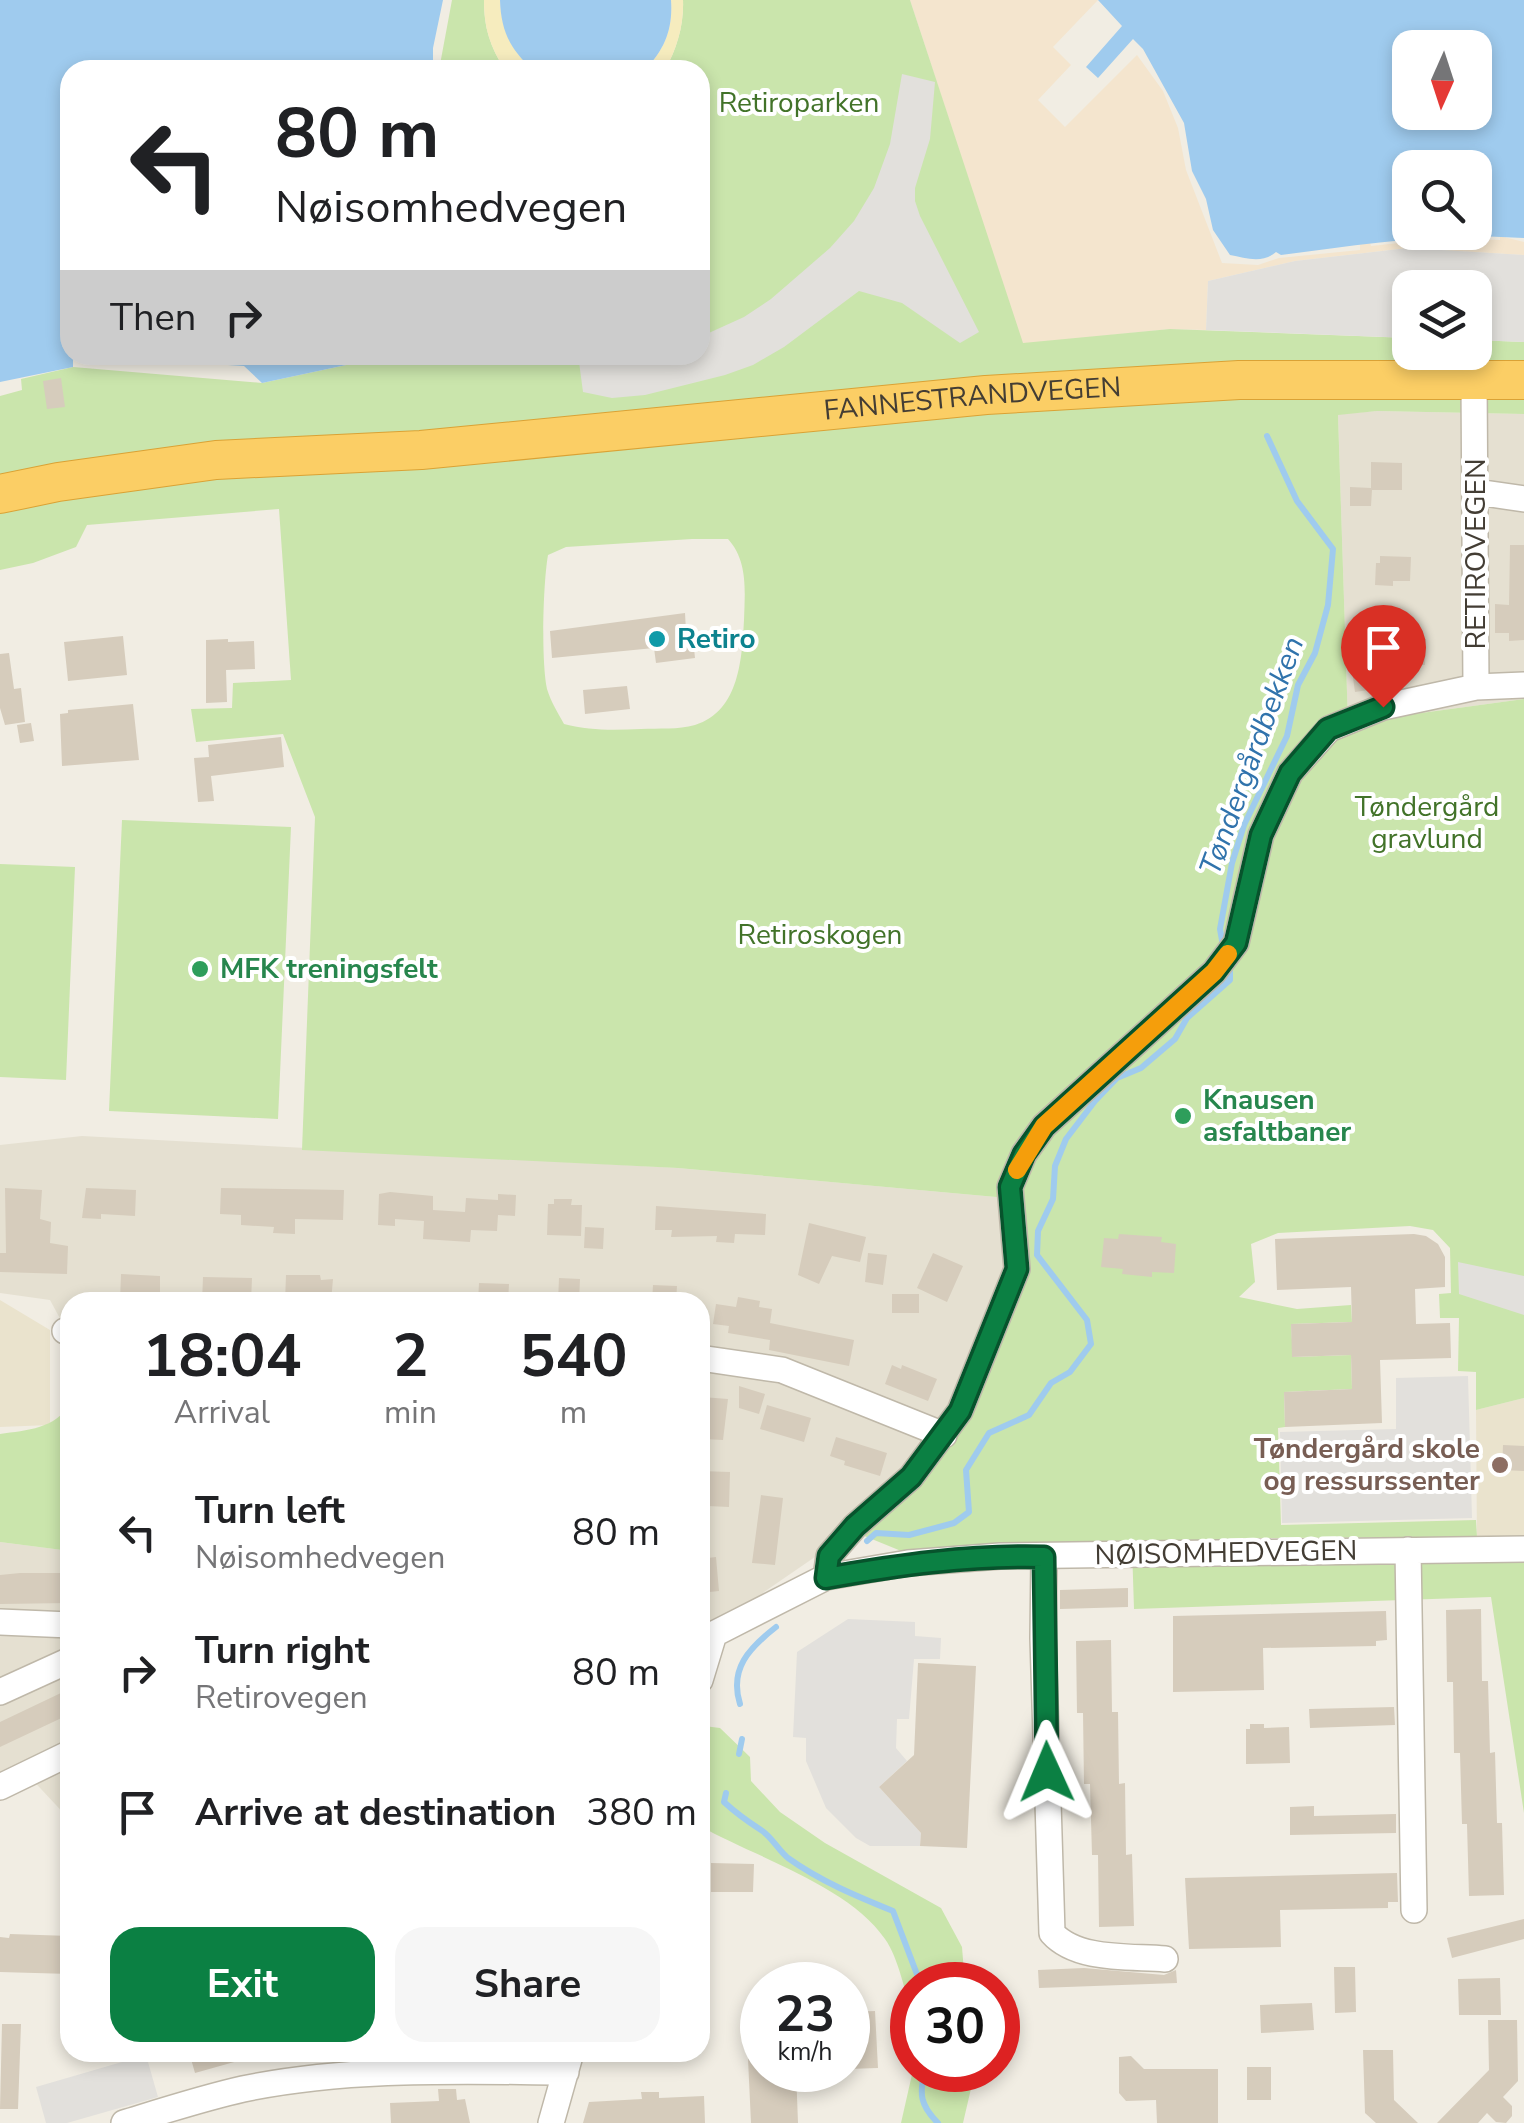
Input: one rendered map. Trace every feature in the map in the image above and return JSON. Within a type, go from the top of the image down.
[{"type":"highway","name":"FANNESTRANDVEGEN","points":[[0,514],[141,488],[421,450],[986,395],[1239,380],[1524,380]]},
{"type":"highway","name":"FANNESTRANDVEGEN","points":[[0,494],[216,460],[421,450]]},
{"type":"street","name":"RETIROVEGEN","points":[[826,1578],[829,1556],[837,1546],[911,1477],[960,1411],[1017,1269],[1010,1187],[1024,1154],[1044,1126],[1214,972],[1236,943],[1261,835],[1290,773],[1328,729],[1383,707],[1476,688],[1474,379]]},
{"type":"street","points":[[1477,492],[1524,499]]},
{"type":"street","points":[[1476,688],[1524,684]]},
{"type":"street","points":[[710,1359],[782,1370],[944,1435]]},
{"type":"street","name":"NØISOMHEDVEGEN","points":[[710,1633],[826,1578],[908,1563],[1000,1556],[1524,1549]]},
{"type":"street","points":[[1408,1550],[1414,1910]]},
{"type":"street","points":[[1044,1557],[1052,1933],[1064,1945],[1082,1951],[1165,1960]]},
{"type":"street","points":[[0,1622],[60,1625]]},
{"type":"street","points":[[0,1692],[60,1665]]},
{"type":"street","points":[[0,1786],[60,1758]]},
{"type":"street","points":[[124,2123],[242,2090],[308,2079],[568,2062],[551,2123]]},
{"type":"shaded area","points":[[910,0],[1098,0],[1053,47],[1071,65],[1038,100],[1065,127],[1137,55],[1163,91],[1178,128],[1186,170],[1222,263],[1258,265],[1279,258],[1360,250],[1360,244],[1370,242],[1371,246],[1392,244],[1392,250],[1295,261],[1208,281],[1206,330],[1170,329],[1022,344]]},
{"type":"shaded area","points":[[902,74],[935,82],[930,139],[915,188],[915,201],[979,332],[960,343],[902,303],[859,291],[753,365],[645,395],[612,398],[583,392],[579,365],[710,365],[710,332],[771,299],[830,248],[854,221],[874,188],[890,144]]},
{"type":"shaded area","points":[[1500,236],[1524,242],[1524,255],[1441,250],[1492,250],[1492,240],[1500,240]]},
{"type":"shaded area","points":[[1392,250],[1524,255],[1524,342],[1492,341],[1492,270],[1392,270],[1392,337],[1206,330],[1208,281],[1295,261]]},
{"type":"shaded area","points":[[1338,414],[1524,414],[1524,699],[1348,723]]},
{"type":"shaded area","points":[[82,1136],[678,1168],[1018,1199],[1025,1269],[966,1414],[844,1537],[764,1592],[710,1656],[710,1292],[60,1292],[60,1318],[50,1300],[0,1293],[0,1145]]},
{"type":"shaded area","points":[[1458,1262],[1524,1276],[1524,1315],[1459,1294]]},
{"type":"shaded area","points":[[0,1300],[50,1330],[50,1425],[0,1427]]},
{"type":"shaded area","points":[[1468,1376],[1472,1518],[1282,1523],[1280,1432],[1396,1429],[1396,1378]]},
{"type":"shaded area","name":"Tøndergård skole og ressurssenter","points":[[1524,1398],[1524,1542],[1477,1543],[1476,1410]]},
{"type":"shaded area","points":[[0,1542],[60,1550],[60,1809],[27,1774],[0,1788]]},
{"type":"shaded area","points":[[848,1619],[915,1622],[915,1636],[941,1638],[940,1659],[914,1659],[909,1719],[897,1719],[896,1748],[907,1761],[879,1787],[921,1833],[920,1846],[870,1846],[856,1838],[826,1808],[806,1761],[806,1738],[793,1737],[797,1652]]},
{"type":"shaded area","points":[[122,2062],[148,2062],[158,2097],[67,2123],[46,2123],[36,2087]]},
{"type":"green space","points":[[452,0],[484,0],[489,36],[499,60],[441,60]]},
{"type":"green space","points":[[683,0],[910,0],[1023,343],[1170,329],[1392,337],[1392,370],[1492,370],[1492,341],[1524,342],[1524,414],[1377,411],[1338,415],[1348,723],[1524,699],[1524,1398],[1476,1410],[1476,1372],[1458,1371],[1459,1318],[1440,1318],[1439,1294],[1451,1293],[1450,1248],[1433,1230],[1410,1226],[1278,1233],[1251,1244],[1255,1282],[1239,1297],[1297,1309],[1351,1305],[1352,1322],[1291,1324],[1293,1357],[1351,1355],[1352,1389],[1284,1392],[1285,1427],[1278,1428],[1281,1525],[1476,1520],[1477,1537],[1256,1538],[1256,1543],[1524,1542],[1524,1813],[1491,1597],[1134,1609],[1132,1547],[911,1555],[857,1533],[915,1485],[1025,1269],[1018,1199],[678,1168],[302,1150],[315,817],[283,734],[196,742],[191,709],[232,708],[233,683],[291,680],[279,509],[87,525],[76,547],[0,570],[0,396],[22,390],[21,379],[73,367],[262,383],[346,365],[710,365],[710,60],[670,60]],"holes":[[[728,539],[739,557],[745,587],[742,650],[736,681],[721,708],[710,718],[682,728],[602,729],[564,724],[545,676],[543,622],[548,555],[566,547]]]},
{"type":"green space","name":"MFK treningsfelt","points":[[122,820],[291,827],[278,1119],[109,1111]]},
{"type":"green space","points":[[0,864],[75,867],[66,1080],[0,1077]]},
{"type":"green space","points":[[60,1415],[60,1550],[0,1542],[0,1434],[30,1429]]},
{"type":"green space","points":[[710,1727],[720,1728],[750,1757],[751,1781],[780,1812],[825,1843],[941,1908],[962,1947],[963,1962],[896,1962],[885,1939],[869,1920],[825,1888],[710,1831]]},
{"type":"green space","points":[[908,2092],[970,2092],[963,2123],[901,2123]]},
{"type":"sand","points":[[484,0],[500,0],[509,39],[524,60],[499,60],[485,19]]},
{"type":"sand","points":[[671,0],[683,0],[676,45],[669,60],[653,60],[666,38]]},
{"type":"water","points":[[0,0],[443,0],[433,60],[60,60],[60,365],[73,367],[0,382]]},
{"type":"water","points":[[500,0],[671,0],[669,29],[653,60],[523,60],[508,39]]},
{"type":"water","points":[[1098,0],[1524,0],[1524,238],[1492,237],[1492,150],[1392,150],[1392,241],[1281,255],[1276,252],[1260,259],[1230,255],[1213,230],[1206,199],[1192,171],[1184,123],[1143,49],[1133,39],[1098,78],[1086,67],[1122,26]]},
{"type":"water","points":[[228,365],[346,365],[262,383],[244,366]]},
{"type":"building","points":[[61,378],[65,407],[47,409],[43,381]]},
{"type":"building","points":[[1371,462],[1402,463],[1402,490],[1372,490],[1371,506],[1350,506],[1350,487],[1371,488]]},
{"type":"building","points":[[1510,545],[1524,545],[1524,640],[1509,641],[1509,633],[1495,633],[1495,604],[1509,605]]},
{"type":"building","points":[[1380,556],[1411,557],[1410,581],[1393,581],[1393,586],[1375,585]]},
{"type":"building","points":[[685,613],[686,631],[692,630],[695,658],[656,663],[654,648],[552,658],[550,631]]},
{"type":"building","points":[[123,636],[127,675],[68,681],[64,642]]},
{"type":"building","points":[[1398,638],[1426,639],[1425,665],[1392,664],[1393,646],[1397,646]]},
{"type":"building","points":[[206,640],[254,641],[255,669],[226,670],[227,702],[206,703]]},
{"type":"building","points":[[9,653],[14,689],[21,688],[25,722],[5,725],[0,708],[0,654]]},
{"type":"building","points":[[1371,661],[1375,689],[1355,692],[1351,663]]},
{"type":"building","points":[[627,686],[630,709],[585,714],[583,690]]},
{"type":"building","points":[[133,704],[139,760],[62,766],[60,714]]},
{"type":"building","points":[[31,723],[34,741],[20,743],[17,725]]},
{"type":"building","points":[[281,737],[284,767],[211,776],[214,801],[198,802],[194,758],[209,757],[208,745]]},
{"type":"building","points":[[5,1188],[42,1190],[40,1219],[51,1222],[50,1243],[68,1246],[67,1274],[0,1272],[0,1253],[6,1253]]},
{"type":"building","points":[[86,1188],[136,1190],[135,1216],[101,1214],[101,1219],[82,1218]]},
{"type":"building","points":[[221,1188],[344,1190],[343,1220],[295,1219],[295,1234],[273,1233],[274,1227],[241,1225],[241,1215],[220,1214]]},
{"type":"building","points":[[379,1194],[433,1196],[433,1210],[465,1212],[466,1198],[498,1200],[498,1194],[516,1195],[515,1216],[498,1215],[497,1231],[471,1230],[470,1242],[423,1239],[424,1221],[395,1219],[395,1226],[378,1225]]},
{"type":"building","points":[[554,1199],[572,1199],[571,1205],[582,1205],[581,1236],[547,1235],[548,1204],[554,1204]]},
{"type":"building","points":[[656,1206],[766,1214],[765,1235],[735,1234],[734,1243],[716,1242],[717,1236],[671,1237],[672,1230],[655,1230]]},
{"type":"building","points":[[809,1223],[866,1237],[860,1262],[832,1256],[819,1284],[798,1275]]},
{"type":"building","points":[[585,1227],[604,1228],[603,1249],[584,1248]]},
{"type":"building","points":[[1119,1234],[1162,1237],[1161,1242],[1176,1244],[1174,1273],[1152,1272],[1152,1277],[1101,1267],[1104,1238],[1118,1239]]},
{"type":"building","points":[[1414,1234],[1438,1244],[1445,1257],[1445,1287],[1415,1289],[1416,1324],[1450,1323],[1451,1358],[1380,1360],[1382,1423],[1285,1427],[1284,1392],[1352,1389],[1351,1355],[1292,1357],[1291,1324],[1352,1322],[1351,1287],[1277,1290],[1275,1239]]},
{"type":"building","points":[[868,1253],[887,1255],[883,1285],[865,1282]]},
{"type":"building","points":[[933,1253],[963,1266],[947,1302],[917,1288]]},
{"type":"building","points":[[121,1274],[160,1276],[160,1292],[120,1292]]},
{"type":"building","points":[[286,1275],[333,1279],[332,1292],[285,1292]]},
{"type":"building","points":[[203,1277],[252,1278],[251,1292],[202,1292]]},
{"type":"building","points":[[559,1278],[580,1279],[579,1292],[558,1292]]},
{"type":"building","points":[[479,1283],[509,1284],[509,1292],[479,1292]]},
{"type":"building","points":[[653,1285],[677,1286],[677,1292],[653,1292]]},
{"type":"building","points":[[892,1294],[919,1294],[919,1313],[892,1313]]},
{"type":"building","points":[[738,1297],[760,1301],[759,1307],[772,1309],[770,1323],[854,1340],[849,1366],[769,1350],[770,1340],[728,1333],[729,1326],[713,1324],[716,1304],[736,1307]]},
{"type":"building","points":[[892,1365],[937,1379],[928,1401],[885,1384]]},
{"type":"building","points":[[739,1386],[765,1394],[759,1414],[739,1408]]},
{"type":"building","points":[[710,1398],[728,1399],[723,1440],[710,1439]]},
{"type":"building","points":[[767,1405],[811,1418],[804,1442],[760,1429]]},
{"type":"building","points":[[836,1437],[887,1453],[880,1476],[844,1465],[845,1461],[830,1456]]},
{"type":"building","points":[[1503,1445],[1524,1446],[1524,1471],[1502,1470]]},
{"type":"building","points":[[710,1471],[730,1472],[729,1507],[710,1506]]},
{"type":"building","points":[[761,1495],[783,1498],[775,1565],[752,1563]]},
{"type":"building","points":[[716,1557],[719,1591],[710,1592],[710,1558]]},
{"type":"building","points":[[60,1573],[60,1603],[0,1604],[0,1575]]},
{"type":"building","points":[[1128,1588],[1128,1607],[1060,1609],[1060,1590]]},
{"type":"building","points":[[1481,1609],[1482,1681],[1488,1681],[1490,1753],[1495,1752],[1497,1823],[1502,1823],[1504,1895],[1469,1896],[1460,1753],[1454,1753],[1453,1682],[1447,1682],[1446,1610]]},
{"type":"building","points":[[1386,1611],[1387,1640],[1376,1641],[1376,1646],[1263,1648],[1264,1690],[1173,1692],[1173,1616]]},
{"type":"building","points":[[1111,1640],[1112,1712],[1118,1712],[1119,1784],[1125,1783],[1126,1855],[1132,1854],[1134,1926],[1099,1927],[1098,1855],[1092,1855],[1090,1784],[1084,1784],[1083,1713],[1077,1713],[1076,1641]]},
{"type":"building","points":[[918,1663],[976,1666],[967,1848],[920,1846],[921,1833],[879,1787],[914,1755]]},
{"type":"building","points":[[60,1693],[60,1719],[0,1747],[0,1722]]},
{"type":"building","points":[[1394,1707],[1395,1725],[1310,1728],[1309,1709]]},
{"type":"building","points":[[1250,1724],[1289,1727],[1290,1763],[1246,1764],[1246,1729],[1250,1729]]},
{"type":"building","points":[[1314,1806],[1314,1816],[1396,1814],[1396,1833],[1290,1835],[1290,1807]]},
{"type":"building","points":[[711,1863],[754,1864],[753,1892],[711,1892]]},
{"type":"building","points":[[1397,1873],[1398,1902],[1388,1902],[1388,1908],[1280,1910],[1281,1947],[1189,1949],[1185,1878]]},
{"type":"building","points":[[1524,1919],[1524,1939],[1452,1958],[1447,1938]]},
{"type":"building","points":[[10,1934],[60,1936],[60,1974],[0,1972],[0,1937],[9,1938]]},
{"type":"building","points":[[1334,1967],[1355,1967],[1356,2012],[1335,2013]]},
{"type":"building","points":[[1084,1968],[1164,1975],[1176,1970],[1177,1983],[1039,1988],[1038,1970]]},
{"type":"building","points":[[1500,1978],[1501,2015],[1459,2015],[1458,1979]]},
{"type":"building","points":[[1312,2003],[1314,2030],[1261,2033],[1260,2005]]},
{"type":"building","points":[[870,2011],[875,2011],[878,2068],[870,2068]]},
{"type":"building","points":[[1488,2020],[1517,2020],[1518,2081],[1503,2097],[1512,2106],[1512,2116],[1506,2123],[1496,2122],[1487,2113],[1478,2123],[1437,2123],[1489,2070]]},
{"type":"building","points":[[2,2024],[21,2024],[18,2109],[0,2109]]},
{"type":"building","points":[[1363,2050],[1393,2050],[1394,2100],[1418,2123],[1376,2123],[1365,2113]]},
{"type":"building","points":[[1131,2056],[1144,2069],[1218,2069],[1218,2123],[1157,2123],[1156,2100],[1126,2101],[1119,2093],[1119,2057]]},
{"type":"building","points":[[192,2062],[234,2062],[195,2073]]},
{"type":"building","points":[[1247,2067],[1271,2067],[1271,2100],[1247,2100]]},
{"type":"building","points":[[438,2089],[456,2089],[457,2100],[465,2099],[470,2123],[391,2123],[390,2103],[439,2101]]},
{"type":"building","points":[[641,2092],[659,2092],[659,2098],[704,2096],[705,2123],[583,2123],[589,2102],[642,2099]]},
{"type":"building","points":[[750,2092],[797,2092],[798,2123],[751,2123]]},
{"type":"waterway","name":"Tøndergårdbekken","points":[[1223,946],[1220,929],[1232,863],[1244,825],[1287,736],[1298,685],[1315,653],[1328,605],[1333,549],[1297,501],[1267,436]]},
{"type":"waterway","name":"Tøndergårdbekken","points":[[867,1541],[876,1533],[909,1535],[954,1523],[969,1512],[966,1470],[989,1433],[1029,1415],[1051,1383],[1070,1372],[1091,1344],[1087,1320],[1037,1255],[1038,1231],[1053,1199],[1055,1166],[1066,1139],[1095,1101],[1117,1078],[1141,1068],[1175,1039],[1187,1018],[1230,980],[1230,967]]},
{"type":"waterway","name":"Tøndergårdbekken","points":[[740,1704],[739,1670],[757,1643],[776,1627]]},
{"type":"waterway","name":"Tøndergårdbekken","points":[[739,1754],[742,1739]]},
{"type":"waterway","name":"Tøndergårdbekken","points":[[726,1793],[724,1802],[765,1833],[788,1858],[826,1881],[893,1911],[912,1962]]},
{"type":"waterway","name":"Tøndergårdbekken","points":[[922,2092],[922,2099],[938,2123]]},
{"type":"slow traffic","points":[[1017,1170],[1044,1126],[1214,972],[1228,954]]},
{"type":"place","name":"Retiro","points":[[657,639]]},
{"type":"place","name":"MFK treningsfelt","points":[[200,969]]},
{"type":"place","name":"Knausen asfaltbaner","points":[[1183,1116]]},
{"type":"place","name":"Tøndergård skole og ressurssenter","points":[[1500,1465]]},
{"type":"route","points":[[1047,1772],[1044,1557],[908,1563],[826,1578],[829,1556],[855,1526],[911,1477],[960,1411],[1017,1269],[1010,1187],[1024,1154],[1044,1126],[1214,972],[1236,943],[1261,835],[1290,773],[1328,729],[1383,707]]},
{"type":"park label","name":"Retiroparken","points":[[799,103]]},
{"type":"park label","name":"Tøndergård gravlund","points":[[1427,823]]},
{"type":"park label","name":"Retiroskogen","points":[[820,935]]}]
